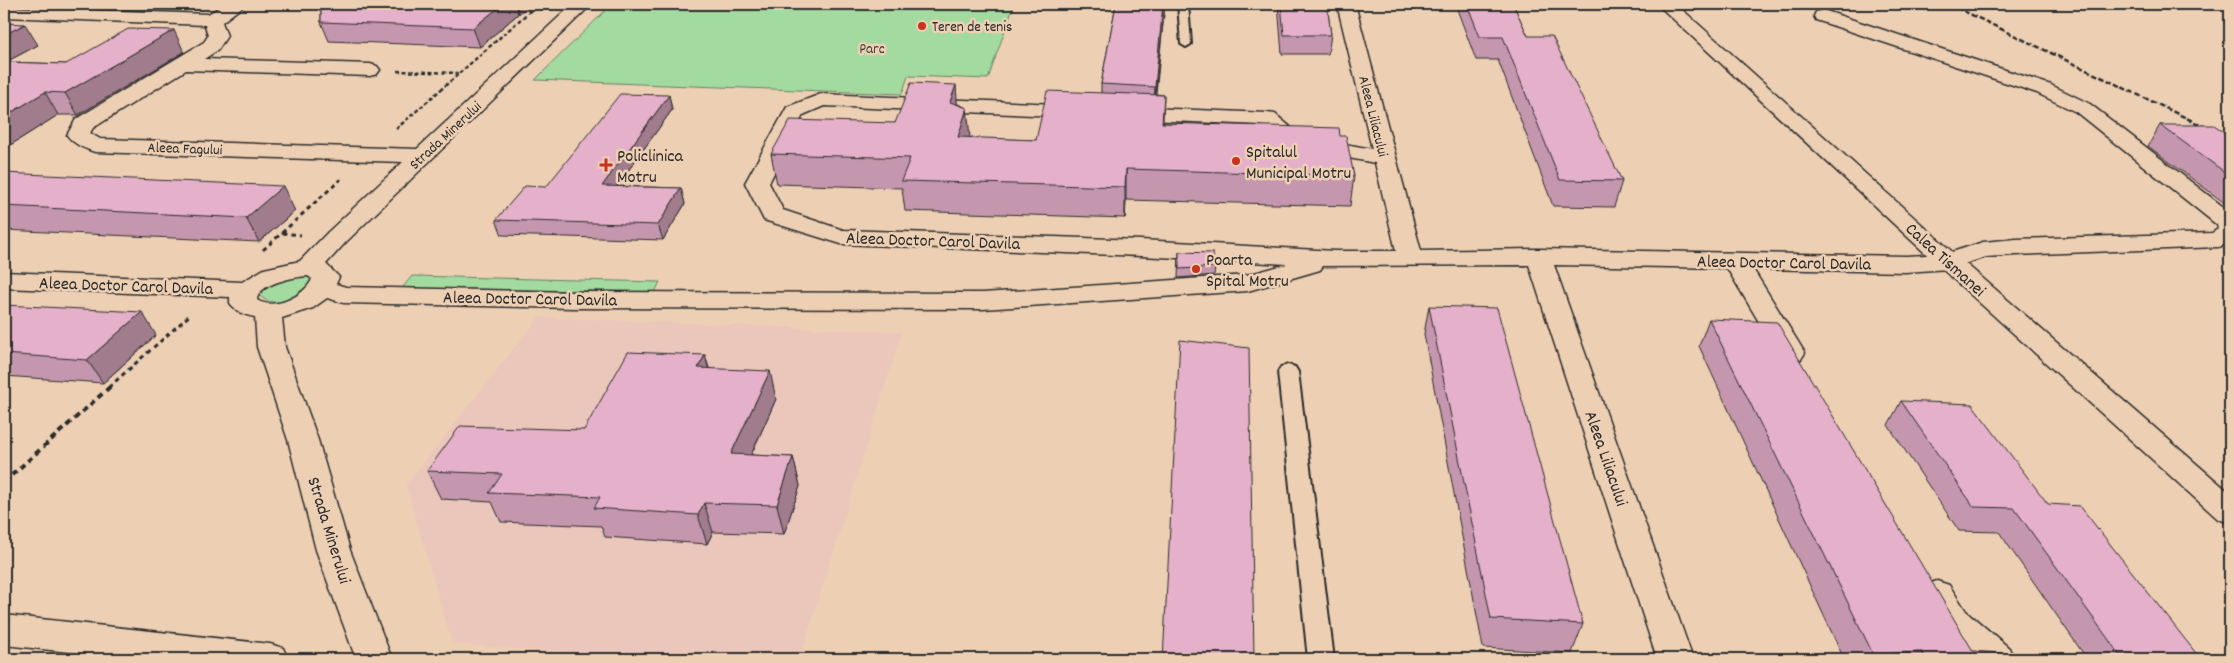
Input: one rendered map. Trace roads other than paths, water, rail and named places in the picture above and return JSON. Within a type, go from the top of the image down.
[{"type":"street","points":[[4,10],[14,4]]},
{"type":"street","points":[[4,10],[212,20],[237,4]]},
{"type":"street","name":"Strada Minerului","points":[[374,659],[333,550],[303,440],[270,347],[258,301],[299,305],[314,297],[316,278],[336,237],[583,4]]},
{"type":"street","name":"Aleea Liliacului","points":[[1346,4],[1410,257]]},
{"type":"street","name":"Calea Tismanei","points":[[1666,4],[1948,261],[2230,511]]},
{"type":"street","points":[[1823,16],[2044,89],[2083,108],[2228,222],[2230,228]]},
{"type":"street","points":[[182,64],[211,46],[218,36],[212,20]]},
{"type":"street","points":[[182,64],[370,70]]},
{"type":"street","name":"Aleea Fagului","points":[[182,64],[84,124],[78,135],[95,145],[423,156]]},
{"type":"street","name":"Aleea Doctor Carol Davila","points":[[1385,158],[1294,141],[1267,119],[821,100],[794,111],[758,183],[773,215],[841,237],[1141,248],[1335,258],[1538,257],[1906,264],[1948,261],[1983,250],[2218,240],[2230,232]]},
{"type":"street","name":"Aleea Liliacului","points":[[1538,257],[1675,659]]},
{"type":"street","name":"Aleea Doctor Carol Davila","points":[[316,278],[344,295],[353,296],[574,300],[982,302],[1248,282],[1335,258]]},
{"type":"street","points":[[1735,261],[1806,378]]},
{"type":"street","points":[[258,301],[259,281],[273,274],[292,269],[316,278]]},
{"type":"street","name":"Aleea Doctor Carol Davila","points":[[4,280],[220,289],[258,301]]},
{"type":"street","points":[[1288,372],[1321,659]]},
{"type":"street","points":[[1922,571],[1953,621],[1996,659]]},
{"type":"street","points":[[4,630],[270,659]]},
{"type":"lane","points":[[1182,4],[1186,44]]},
{"type":"railway","points":[[1949,4],[2230,139]]},
{"type":"place","name":"Teren de tenis","points":[[922,26]]},
{"type":"place","name":"Spitalul Municipal Motru","points":[[1236,161]]},
{"type":"place","name":"Policlinica Motru","points":[[606,165]]},
{"type":"place","name":"Poarta Spital Motru","points":[[1196,269]]},
{"type":"park label","name":"Parc","points":[[872,48]]}]
